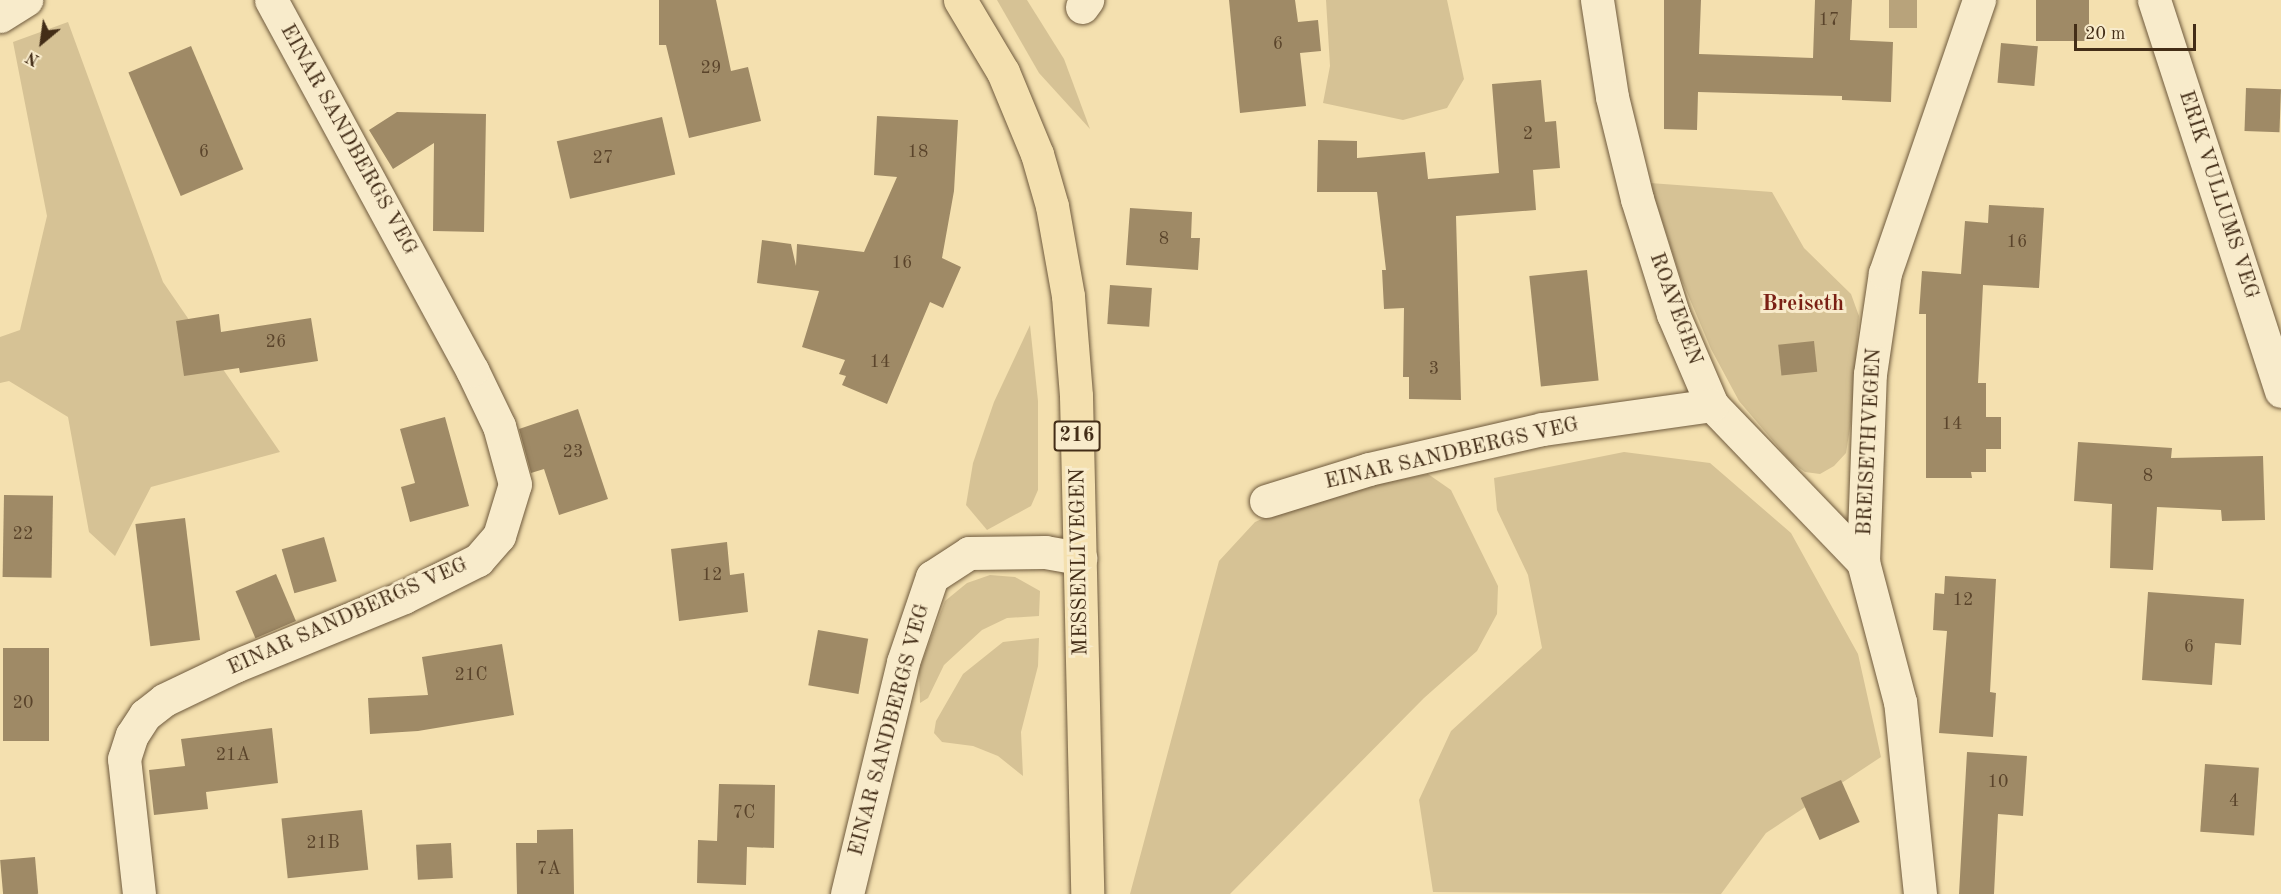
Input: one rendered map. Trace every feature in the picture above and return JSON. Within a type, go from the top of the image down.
[{"type":"main road","name":"MESSENLIVEGEN","points":[[960,0],[1003,72],[1020,109],[1052,206],[1068,296],[1074,373],[1080,558],[1087,894]]},
{"type":"street","points":[[0,16],[26,0]]},
{"type":"street","name":"EINAR SANDBERGS VEG","points":[[139,894],[123,759],[132,735],[145,715],[164,700],[234,666],[404,597],[478,560],[499,536],[515,484],[500,426],[472,370],[271,0]]},
{"type":"street","name":"ROAVEGEN","points":[[1597,0],[1612,97],[1637,199],[1672,314],[1712,405],[1863,562]]},
{"type":"street","name":"BREISETHVEGEN","points":[[1920,894],[1900,702],[1863,562],[1870,374],[1885,273],[1979,0]]},
{"type":"street","name":"ERIK VULLUMS VEG","points":[[2154,0],[2281,391]]},
{"type":"street","name":"EINAR SANDBERGS VEG","points":[[1266,501],[1369,470],[1542,429],[1712,405]]},
{"type":"street","name":"EINAR SANDBERGS VEG","points":[[847,894],[903,662],[932,577],[969,553],[1045,552],[1080,558]]},
{"type":"shaded area","points":[[997,0],[1027,0],[1064,59],[1090,129],[1039,73]]},
{"type":"shaded area","points":[[1326,0],[1447,0],[1464,79],[1447,108],[1403,120],[1323,103],[1330,66]]},
{"type":"shaded area","points":[[1889,0],[1917,0],[1917,28],[1889,28]]},
{"type":"shaded area","points":[[68,22],[163,282],[280,452],[151,487],[115,556],[89,532],[68,417],[9,381],[0,383],[0,337],[20,330],[47,216],[13,42]]},
{"type":"shaded area","points":[[1650,183],[1772,192],[1804,248],[1851,294],[1859,316],[1851,422],[1846,453],[1834,466],[1820,474],[1805,472],[1791,462],[1739,401],[1711,349],[1680,276]]},
{"type":"shaded area","points":[[1030,325],[1038,401],[1038,490],[1031,506],[987,530],[966,505],[973,463],[994,402]]},
{"type":"shaded area","points":[[1624,452],[1710,463],[1791,533],[1858,654],[1881,757],[1766,833],[1721,894],[1433,892],[1419,800],[1451,731],[1542,648],[1528,575],[1497,510],[1494,478]]},
{"type":"shaded area","points":[[1428,474],[1451,490],[1498,586],[1497,614],[1477,651],[1424,698],[1230,894],[1130,894],[1219,561],[1255,522],[1312,497]]},
{"type":"shaded area","points":[[990,575],[1015,577],[1040,591],[1039,616],[1007,618],[982,630],[944,665],[928,698],[920,703],[919,670],[945,601],[967,583]]},
{"type":"shaded area","points":[[1039,638],[1038,666],[1021,732],[1023,776],[998,756],[973,746],[942,742],[934,733],[936,721],[963,674],[1003,642]]},
{"type":"building","points":[[659,0],[716,0],[731,71],[748,67],[761,121],[689,138],[666,45],[659,45]]},
{"type":"building","points":[[1229,0],[1295,0],[1298,22],[1318,20],[1321,51],[1300,53],[1306,106],[1240,113]]},
{"type":"building","points":[[1664,0],[1701,0],[1699,54],[1813,58],[1815,0],[1852,0],[1850,40],[1893,42],[1891,102],[1842,100],[1842,96],[1698,92],[1697,130],[1664,129]]},
{"type":"building","points":[[2036,0],[2089,0],[2089,41],[2036,41]]},
{"type":"building","points":[[2001,43],[2038,46],[2034,86],[1998,83]]},
{"type":"building","points":[[191,46],[243,169],[181,196],[128,73]]},
{"type":"building","points":[[1541,80],[1545,122],[1556,121],[1560,168],[1533,170],[1536,210],[1456,216],[1461,400],[1409,399],[1409,377],[1403,377],[1404,308],[1384,309],[1382,270],[1386,270],[1377,192],[1317,192],[1318,140],[1357,141],[1357,158],[1425,152],[1428,179],[1499,173],[1492,84]]},
{"type":"building","points":[[2246,88],[2281,89],[2279,132],[2244,131]]},
{"type":"building","points":[[397,112],[486,114],[484,232],[433,231],[434,143],[393,169],[369,130]]},
{"type":"building","points":[[877,116],[958,120],[954,191],[942,258],[961,267],[943,308],[930,302],[887,404],[842,385],[846,376],[839,374],[845,360],[802,347],[819,291],[757,283],[762,240],[791,244],[796,266],[797,244],[864,252],[897,177],[874,175]]},
{"type":"building","points":[[662,117],[675,174],[570,199],[557,141]]},
{"type":"building","points":[[1989,205],[2044,208],[2039,288],[1983,285],[1978,383],[1986,383],[1986,417],[2001,417],[2001,449],[1986,449],[1986,472],[1971,472],[1972,478],[1926,478],[1926,314],[1919,314],[1922,271],[1961,274],[1965,221],[1988,223]]},
{"type":"building","points":[[1130,208],[1192,212],[1191,238],[1200,238],[1198,270],[1126,265]]},
{"type":"building","points":[[1587,270],[1599,380],[1541,386],[1529,276]]},
{"type":"building","points":[[1110,285],[1152,288],[1149,327],[1107,324]]},
{"type":"building","points":[[219,314],[221,332],[311,318],[318,361],[240,373],[239,368],[184,376],[176,321]]},
{"type":"building","points":[[1814,341],[1817,372],[1781,376],[1778,345]]},
{"type":"building","points":[[578,409],[608,499],[559,515],[544,469],[531,473],[519,429]]},
{"type":"building","points":[[445,417],[469,506],[410,522],[401,487],[415,483],[400,429]]},
{"type":"building","points":[[2078,442],[2172,448],[2171,458],[2263,456],[2265,520],[2222,521],[2221,510],[2157,507],[2153,570],[2110,568],[2112,504],[2074,501]]},
{"type":"building","points":[[4,495],[53,496],[52,578],[3,577]]},
{"type":"building","points":[[185,518],[200,640],[150,646],[135,524]]},
{"type":"building","points":[[324,537],[337,581],[294,593],[282,549]]},
{"type":"building","points":[[727,542],[730,575],[744,573],[748,612],[679,621],[671,549]]},
{"type":"building","points":[[276,574],[296,621],[255,638],[235,591]]},
{"type":"building","points":[[1945,576],[1996,579],[1990,692],[1996,693],[1993,737],[1939,733],[1947,631],[1933,630],[1935,593],[1944,594]]},
{"type":"building","points":[[2148,592],[2244,599],[2241,645],[2215,643],[2212,685],[2142,680]]},
{"type":"building","points":[[818,630],[868,639],[859,694],[808,685]]},
{"type":"building","points":[[502,644],[514,715],[418,731],[370,734],[368,698],[428,695],[422,657]]},
{"type":"building","points":[[3,648],[49,648],[49,741],[3,741]]},
{"type":"building","points":[[272,728],[278,783],[206,792],[208,809],[154,815],[149,770],[185,766],[181,739]]},
{"type":"building","points":[[1967,752],[2027,756],[2023,816],[1998,814],[1994,894],[1959,894]]},
{"type":"building","points":[[2205,764],[2259,768],[2254,836],[2200,832]]},
{"type":"building","points":[[1841,780],[1860,822],[1820,840],[1801,798]]},
{"type":"building","points":[[719,784],[775,785],[774,848],[747,847],[746,885],[697,883],[698,840],[717,841]]},
{"type":"building","points":[[362,810],[368,870],[288,878],[281,818]]},
{"type":"building","points":[[573,829],[574,894],[517,894],[516,843],[537,843],[537,830]]},
{"type":"building","points":[[451,843],[453,878],[418,880],[416,845]]},
{"type":"building","points":[[35,857],[38,894],[3,894],[0,860]]},
{"type":"district","name":"Breiseth","points":[[1803,305]]}]
